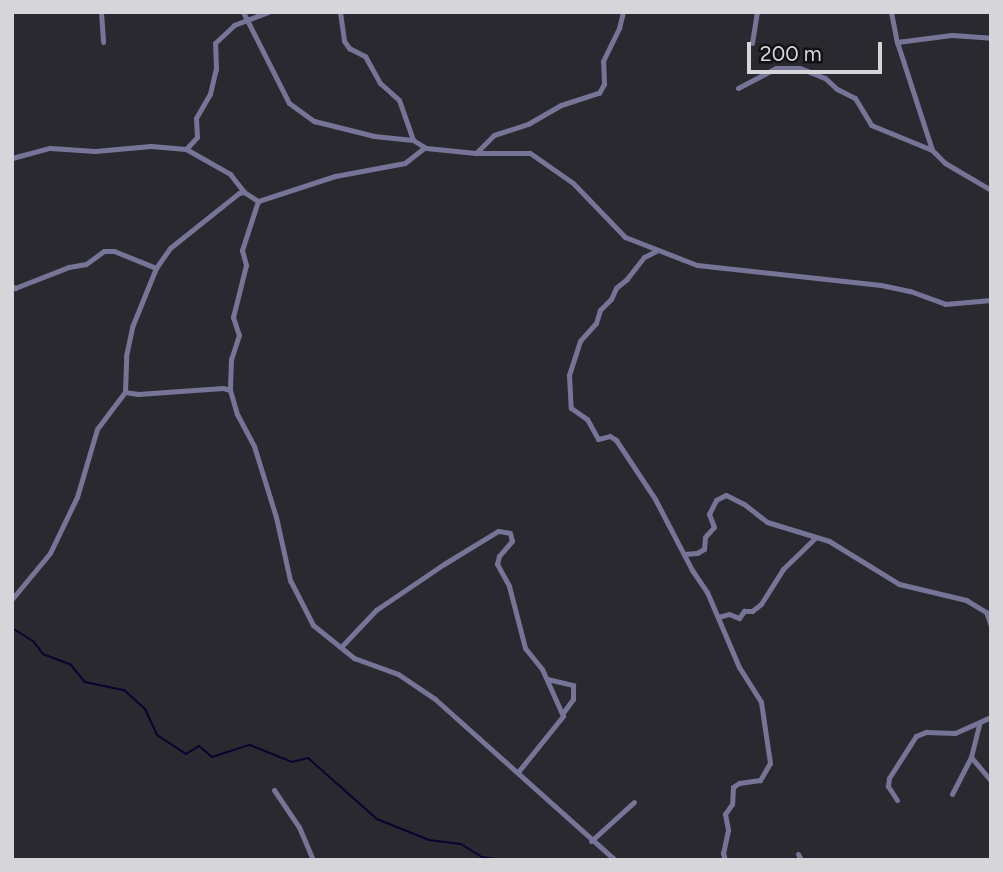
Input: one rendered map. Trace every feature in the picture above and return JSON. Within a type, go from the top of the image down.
[{"type":"street","points":[[102,12],[103,42]]},
{"type":"street","points":[[243,12],[245,21],[289,103],[305,117],[374,136],[413,140],[425,148],[476,153],[522,152],[536,156],[573,184],[619,233],[697,265],[881,285],[910,291],[945,304],[991,300]]},
{"type":"street","points":[[186,149],[197,137],[196,118],[207,101],[216,69],[214,44],[231,27],[268,12]]},
{"type":"street","points":[[340,12],[344,41],[349,48],[365,56],[380,83],[399,100],[413,140]]},
{"type":"street","points":[[476,153],[494,135],[528,124],[561,105],[599,93],[604,84],[603,61],[619,28],[623,12]]},
{"type":"street","points":[[752,43],[757,12]]},
{"type":"street","points":[[891,12],[897,42],[932,150],[944,163],[991,190]]},
{"type":"street","points":[[897,42],[953,36],[991,38]]},
{"type":"street","points":[[738,88],[776,68],[800,68],[825,78],[837,89],[855,97],[871,125],[932,150]]},
{"type":"street","points":[[12,158],[50,148],[95,150],[151,146],[186,149],[230,174],[244,192],[258,201]]},
{"type":"street","points":[[258,201],[335,176],[405,163],[425,148]]},
{"type":"street","points":[[12,599],[50,553],[77,497],[97,429],[125,392],[132,327],[156,268],[170,248],[233,197],[244,192]]},
{"type":"street","points":[[258,201],[242,250],[246,265],[233,317],[239,334],[230,359],[230,390],[257,455],[294,590],[317,629],[354,658],[392,671],[416,685],[615,860]]},
{"type":"street","points":[[657,250],[644,257],[627,279],[616,288],[611,299],[600,310],[596,323],[580,341],[569,375],[571,408],[587,419],[598,439],[610,436],[616,440],[667,517],[684,554],[707,592],[742,673],[759,697],[771,754],[768,769],[760,780],[739,783],[733,787],[732,804],[725,814],[725,860]]},
{"type":"street","points":[[12,286],[23,286],[69,267],[86,264],[104,251],[114,251],[156,268]]},
{"type":"street","points":[[125,392],[223,388],[230,390]]},
{"type":"street","points":[[684,554],[697,554],[704,549],[705,537],[714,527],[709,514],[722,495],[737,499],[766,522],[829,541],[899,584],[966,600],[986,612],[991,626]]},
{"type":"street","points":[[341,647],[385,604],[444,564],[498,531],[506,530],[512,541],[499,556],[497,564],[509,586],[525,648],[547,679],[563,713]]},
{"type":"street","points":[[718,618],[729,614],[738,618],[744,611],[752,611],[761,604],[783,569],[816,538]]},
{"type":"street","points":[[518,772],[542,739],[561,722],[563,713],[573,699],[573,685],[547,679]]},
{"type":"street","points":[[897,800],[888,786],[889,778],[916,736],[926,732],[955,733],[991,717]]},
{"type":"street","points":[[952,794],[971,757],[979,724]]},
{"type":"street","points":[[971,757],[991,781]]},
{"type":"street","points":[[274,790],[299,827],[313,860]]},
{"type":"street","points":[[591,841],[634,802]]},
{"type":"waterway","points":[[12,628],[33,641],[43,654],[71,665],[85,682],[124,690],[145,709],[157,735],[186,754],[199,746],[212,757],[250,745],[292,762],[308,758],[377,819],[429,840],[461,844],[482,857],[504,860]]}]
